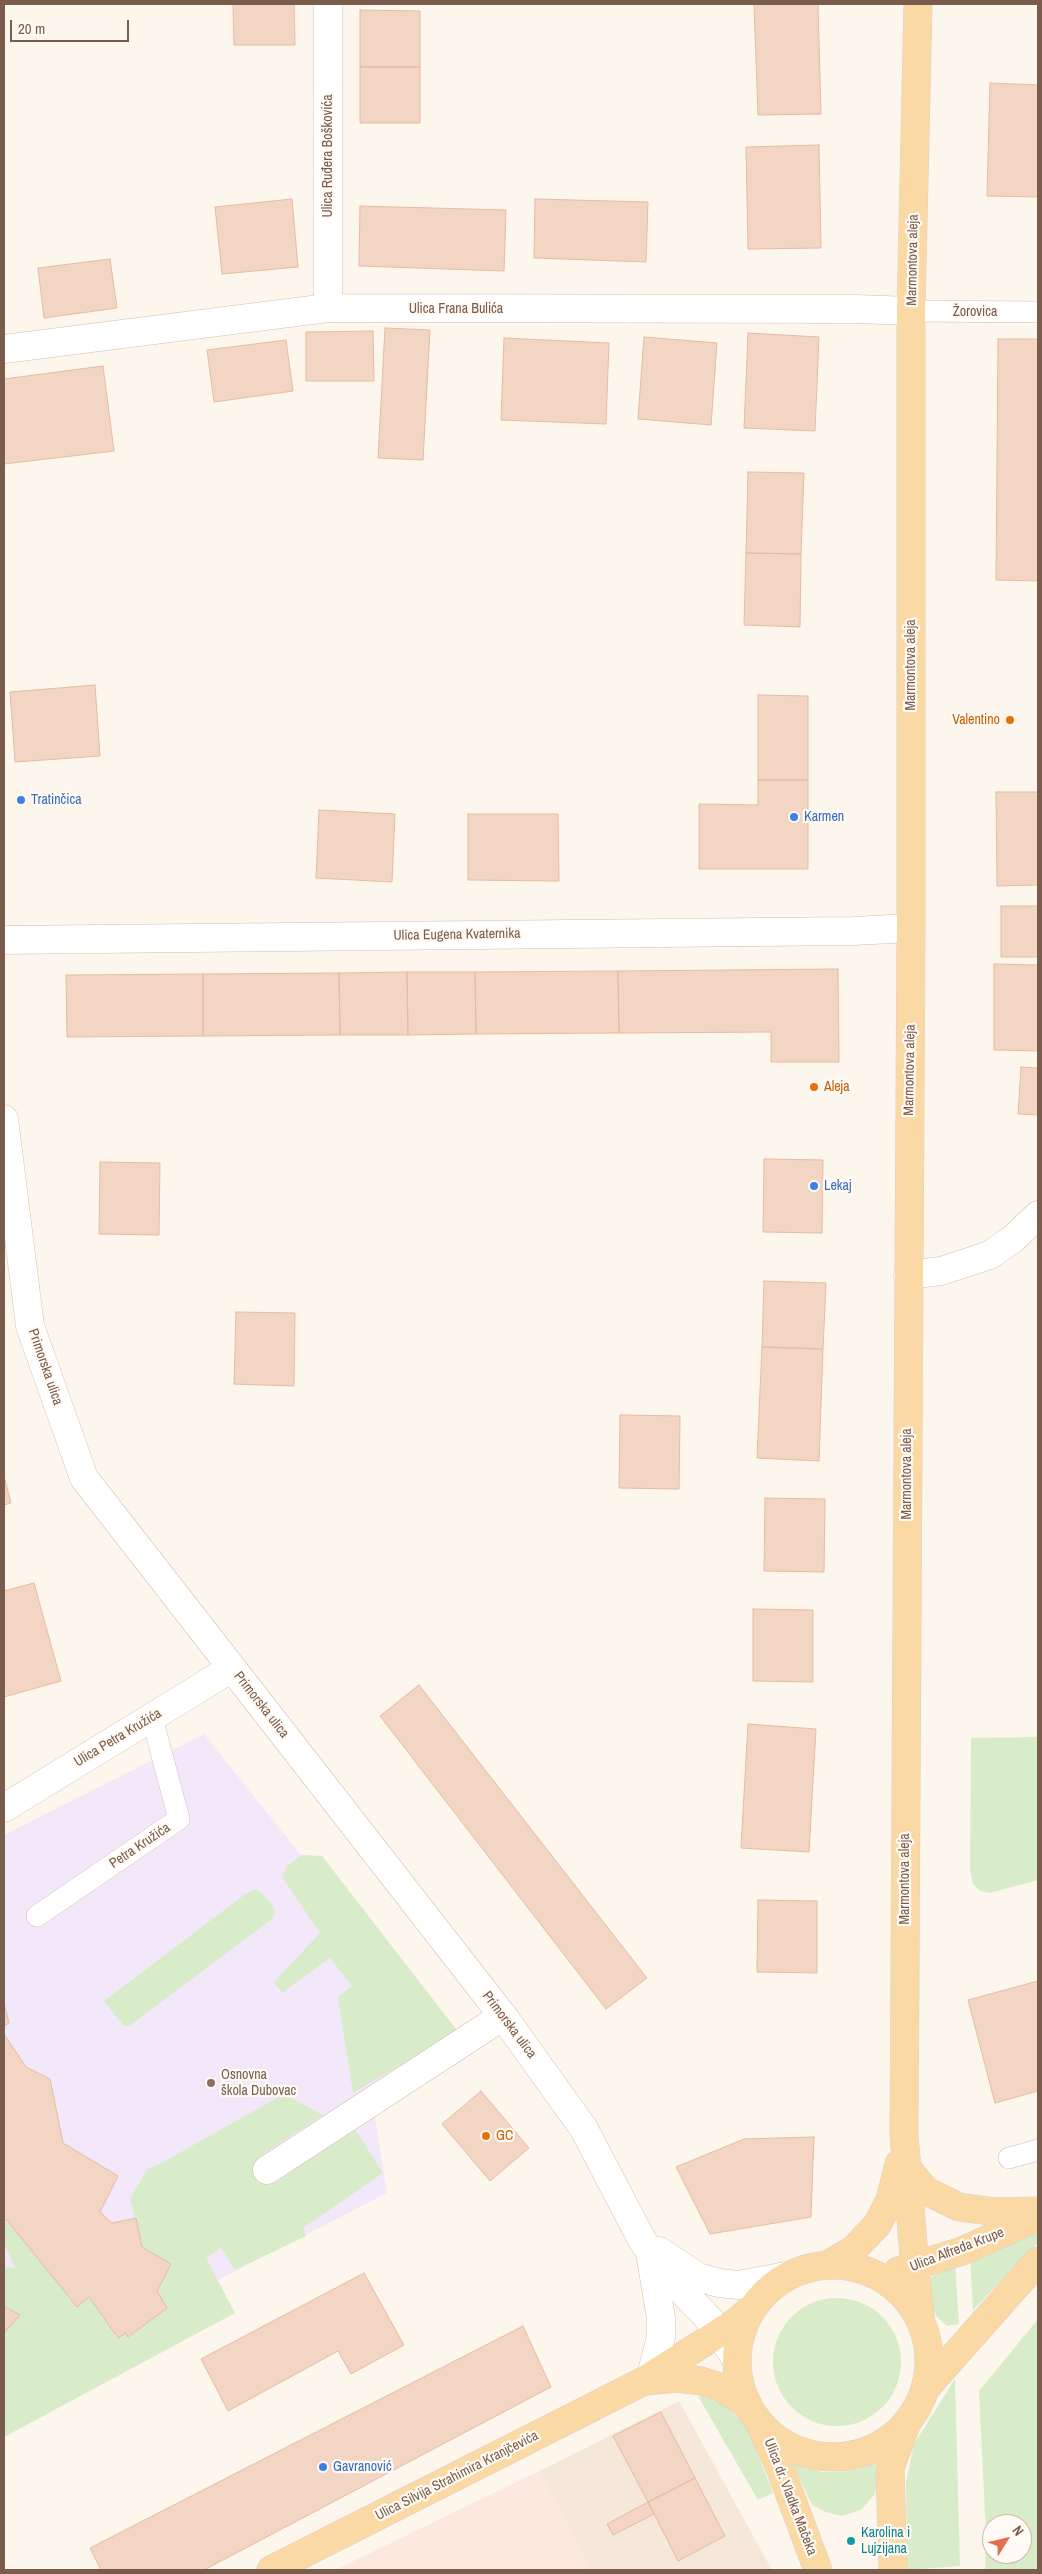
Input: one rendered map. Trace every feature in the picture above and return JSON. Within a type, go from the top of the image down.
[{"type":"main road","name":"Marmontova aleja","points":[[918,4],[912,311],[911,928],[904,2135],[914,2267],[921,2322]]},
{"type":"main road","name":"Marmontova aleja","points":[[829,2264],[854,2250],[885,2213],[897,2175],[904,2135]]},
{"type":"main road","points":[[907,2168],[926,2191],[959,2206],[996,2212],[1038,2212]]},
{"type":"main road","name":"Ulica Alfreda Krupe","points":[[874,2273],[888,2274],[962,2251],[1038,2216]]},
{"type":"main road","points":[[925,2389],[1038,2261]]},
{"type":"main road","points":[[752,2307],[767,2290],[786,2276],[807,2268],[829,2264],[852,2266],[874,2273],[893,2286],[909,2302],[921,2322],[927,2344],[929,2367],[925,2389],[918,2407],[907,2423],[890,2468],[893,2570]]},
{"type":"main road","name":"Ulica Silvija Strahimira Kranjčevića","points":[[271,2570],[646,2379],[720,2333],[752,2307]]},
{"type":"main road","name":"Ulica dr. Vladka Mačeka","points":[[752,2307],[738,2341],[739,2383],[780,2468],[818,2570]]},
{"type":"main road","name":"Ulica Silvija Strahimira Kranjčevića","points":[[646,2379],[677,2378],[701,2381],[720,2387],[754,2415],[779,2440],[800,2451],[823,2457],[846,2456],[869,2450],[890,2439],[907,2423]]},
{"type":"street","name":"Ulica Ruđera Boškovića","points":[[328,4],[328,308]]},
{"type":"street","name":"Ulica Frana Bulića","points":[[4,349],[328,308],[856,309],[912,311]]},
{"type":"street","name":"Ulica Eugena Kvaternika","points":[[4,940],[853,931],[911,928]]},
{"type":"street","name":"Primorska ulica","points":[[4,1119],[30,1326],[84,1478],[503,2016],[584,2129],[645,2244],[662,2270],[720,2333],[737,2360]]},
{"type":"street","points":[[908,1275],[941,1271],[990,1255],[1014,1238],[1038,1215]]},
{"type":"street","name":"Ulica Petra Kružića","points":[[4,1808],[232,1668]]},
{"type":"street","points":[[267,2170],[503,2016]]},
{"type":"street","points":[[645,2244],[661,2318],[661,2337],[646,2379]]},
{"type":"street","name":"Primorska ulica","points":[[645,2244],[698,2277],[719,2283],[739,2285],[786,2276]]},
{"type":"lane","name":"Žorovica","points":[[912,311],[1038,312]]},
{"type":"lane","name":"Petra Kružića","points":[[37,1916],[180,1819],[152,1718]]},
{"type":"lane","points":[[1009,2158],[1038,2150]]},
{"type":"shaded area","name":"Osnovna škola Dubovac","points":[[204,1734],[465,2060],[373,2105],[387,2193],[4,2390],[4,1835]]},
{"type":"shaded area","points":[[679,2401],[772,2570],[590,2570],[539,2471]]},
{"type":"shaded area","points":[[539,2471],[590,2570],[335,2570]]},
{"type":"green space","points":[[1038,1737],[1038,1880],[990,1893],[980,1891],[973,1884],[970,1869],[971,1738]]},
{"type":"green space","points":[[302,1855],[322,1856],[456,2029],[452,2035],[353,2093],[338,1997],[352,1986],[330,1958],[282,1993],[274,1982],[320,1933],[282,1877],[287,1866]]},
{"type":"green space","points":[[255,1889],[261,1892],[274,1908],[275,1913],[272,1919],[129,2026],[124,2026],[104,2001],[244,1895]]},
{"type":"green space","points":[[284,2094],[323,2115],[260,2156],[275,2183],[355,2129],[383,2173],[303,2228],[306,2236],[235,2270],[221,2248],[206,2258],[235,2313],[4,2437],[4,2333],[20,2315],[4,2306],[4,2267],[15,2268],[4,2243],[4,2221],[6,2219],[77,2307],[89,2297],[117,2338],[126,2333],[129,2337],[167,2307],[157,2291],[171,2264],[142,2247],[130,2199],[148,2168],[156,2166]]},
{"type":"green space","points":[[1038,2228],[1038,2243],[973,2310],[970,2256]]},
{"type":"green space","points":[[955,2263],[959,2324],[947,2326],[937,2317],[932,2305],[930,2278]]},
{"type":"green space","points":[[837,2298],[850,2299],[862,2303],[873,2308],[883,2316],[891,2326],[896,2337],[900,2349],[900,2375],[896,2387],[891,2398],[883,2408],[873,2416],[862,2421],[850,2425],[837,2426],[824,2425],[812,2421],[801,2416],[791,2408],[783,2398],[778,2387],[774,2375],[773,2362],[774,2349],[778,2337],[783,2326],[791,2316],[801,2308],[812,2303],[824,2299]]},
{"type":"green space","points":[[1038,2319],[1038,2570],[985,2570],[985,2564],[1032,2564],[1032,2514],[985,2514],[979,2391]]},
{"type":"green space","points":[[955,2379],[960,2566],[907,2570],[906,2482],[914,2444]]},
{"type":"green space","points":[[698,2396],[716,2400],[738,2417],[749,2432],[773,2493],[758,2500]]},
{"type":"green space","points":[[875,2463],[877,2482],[875,2494],[861,2510],[842,2516],[826,2512],[812,2505],[793,2464],[822,2472],[839,2472],[858,2469]]},
{"type":"building","points":[[233,4],[294,4],[295,45],[234,45]]},
{"type":"building","points":[[754,4],[818,4],[821,114],[758,115]]},
{"type":"building","points":[[360,10],[420,11],[420,67],[360,67]]},
{"type":"building","points":[[360,67],[420,67],[420,123],[360,123]]},
{"type":"building","points":[[990,83],[1038,85],[1038,197],[987,196]]},
{"type":"building","points":[[819,145],[821,248],[748,249],[746,147]]},
{"type":"building","points":[[292,199],[298,267],[222,274],[215,207]]},
{"type":"building","points":[[535,199],[648,202],[646,262],[534,258]]},
{"type":"building","points":[[360,206],[506,210],[504,271],[359,266]]},
{"type":"building","points":[[110,259],[117,308],[44,318],[38,268]]},
{"type":"building","points":[[385,328],[430,330],[423,460],[378,458]]},
{"type":"building","points":[[373,331],[374,381],[306,381],[306,332]]},
{"type":"building","points":[[748,333],[819,337],[815,431],[744,428]]},
{"type":"building","points":[[644,337],[717,343],[711,425],[638,419]]},
{"type":"building","points":[[504,338],[609,343],[606,424],[501,420]]},
{"type":"building","points":[[998,339],[1038,339],[1038,581],[996,580]]},
{"type":"building","points":[[286,340],[293,391],[214,402],[207,350]]},
{"type":"building","points":[[103,366],[114,451],[4,464],[4,379]]},
{"type":"building","points":[[748,472],[804,473],[801,554],[746,553]]},
{"type":"building","points":[[746,553],[801,554],[800,627],[744,625]]},
{"type":"building","points":[[95,685],[100,756],[15,762],[10,692]]},
{"type":"building","points":[[758,695],[808,696],[808,780],[758,780]]},
{"type":"building","points":[[758,780],[808,780],[808,869],[699,869],[699,804],[758,805]]},
{"type":"building","points":[[996,792],[1038,792],[1038,885],[997,886]]},
{"type":"building","points":[[319,810],[395,814],[392,882],[316,878]]},
{"type":"building","points":[[468,814],[558,814],[559,881],[468,880]]},
{"type":"building","points":[[1001,906],[1038,906],[1038,957],[1001,957]]},
{"type":"building","points":[[994,964],[1038,965],[1038,1051],[994,1050]]},
{"type":"building","points":[[838,969],[839,1062],[771,1062],[771,1032],[619,1033],[618,971]]},
{"type":"building","points":[[618,971],[619,1033],[476,1034],[475,972]]},
{"type":"building","points":[[407,972],[408,1035],[340,1035],[339,973]]},
{"type":"building","points":[[407,972],[475,972],[476,1034],[408,1035]]},
{"type":"building","points":[[339,973],[340,1035],[203,1036],[203,974]]},
{"type":"building","points":[[203,974],[203,1036],[67,1037],[66,975]]},
{"type":"building","points":[[1021,1067],[1038,1068],[1038,1115],[1018,1114]]},
{"type":"building","points":[[764,1159],[823,1160],[822,1233],[763,1232]]},
{"type":"building","points":[[100,1162],[160,1163],[159,1235],[99,1234]]},
{"type":"building","points":[[764,1281],[826,1283],[823,1349],[762,1347]]},
{"type":"building","points":[[236,1312],[295,1313],[294,1386],[234,1384]]},
{"type":"building","points":[[762,1347],[823,1349],[819,1461],[757,1458]]},
{"type":"building","points":[[620,1415],[680,1416],[679,1489],[619,1488]]},
{"type":"building","points":[[4,1476],[11,1503],[4,1505]]},
{"type":"building","points":[[765,1498],[825,1499],[824,1572],[764,1571]]},
{"type":"building","points":[[34,1583],[61,1681],[4,1697],[4,1591]]},
{"type":"building","points":[[753,1609],[813,1610],[813,1682],[753,1681]]},
{"type":"building","points":[[419,1685],[647,1978],[606,2009],[380,1716]]},
{"type":"building","points":[[748,1724],[816,1729],[809,1852],[741,1848]]},
{"type":"building","points":[[758,1900],[817,1901],[817,1973],[757,1972]]},
{"type":"building","points":[[1038,1981],[1038,2091],[995,2103],[968,2000]]},
{"type":"building","points":[[4,2003],[9,2023],[4,2026]]},
{"type":"building","points":[[4,2034],[26,2067],[50,2079],[63,2143],[118,2176],[100,2212],[112,2223],[136,2218],[142,2247],[171,2264],[157,2291],[167,2308],[128,2337],[126,2333],[118,2338],[89,2297],[77,2307],[6,2219],[4,2221]]},
{"type":"building","name":"GC","points":[[481,2091],[529,2148],[490,2181],[442,2124]]},
{"type":"building","points":[[814,2137],[811,2217],[710,2234],[676,2167],[744,2139]]},
{"type":"building","points":[[364,2273],[404,2345],[351,2374],[338,2351],[228,2411],[201,2359]]},
{"type":"building","points":[[4,2306],[20,2315],[4,2333]]},
{"type":"building","name":"Gavranović","points":[[523,2326],[551,2387],[204,2570],[101,2570],[90,2548]]},
{"type":"building","points":[[661,2412],[695,2478],[648,2502],[613,2436]]},
{"type":"building","points":[[695,2478],[725,2536],[678,2561],[648,2502]]},
{"type":"building","points":[[648,2502],[654,2514],[613,2535],[607,2524]]},
{"type":"place","name":"Valentino","points":[[1010,720]]},
{"type":"place","name":"Tratinčica","points":[[21,800]]},
{"type":"place","name":"Karmen","points":[[794,817]]},
{"type":"place","name":"Aleja","points":[[814,1087]]},
{"type":"place","name":"Lekaj","points":[[814,1186]]},
{"type":"place","name":"Osnovna škola Dubovac","points":[[211,2083]]},
{"type":"place","name":"GC","points":[[486,2136]]},
{"type":"place","name":"Gavranović","points":[[323,2467]]},
{"type":"place","name":"Karolina i Lujzijana","points":[[851,2541]]}]
